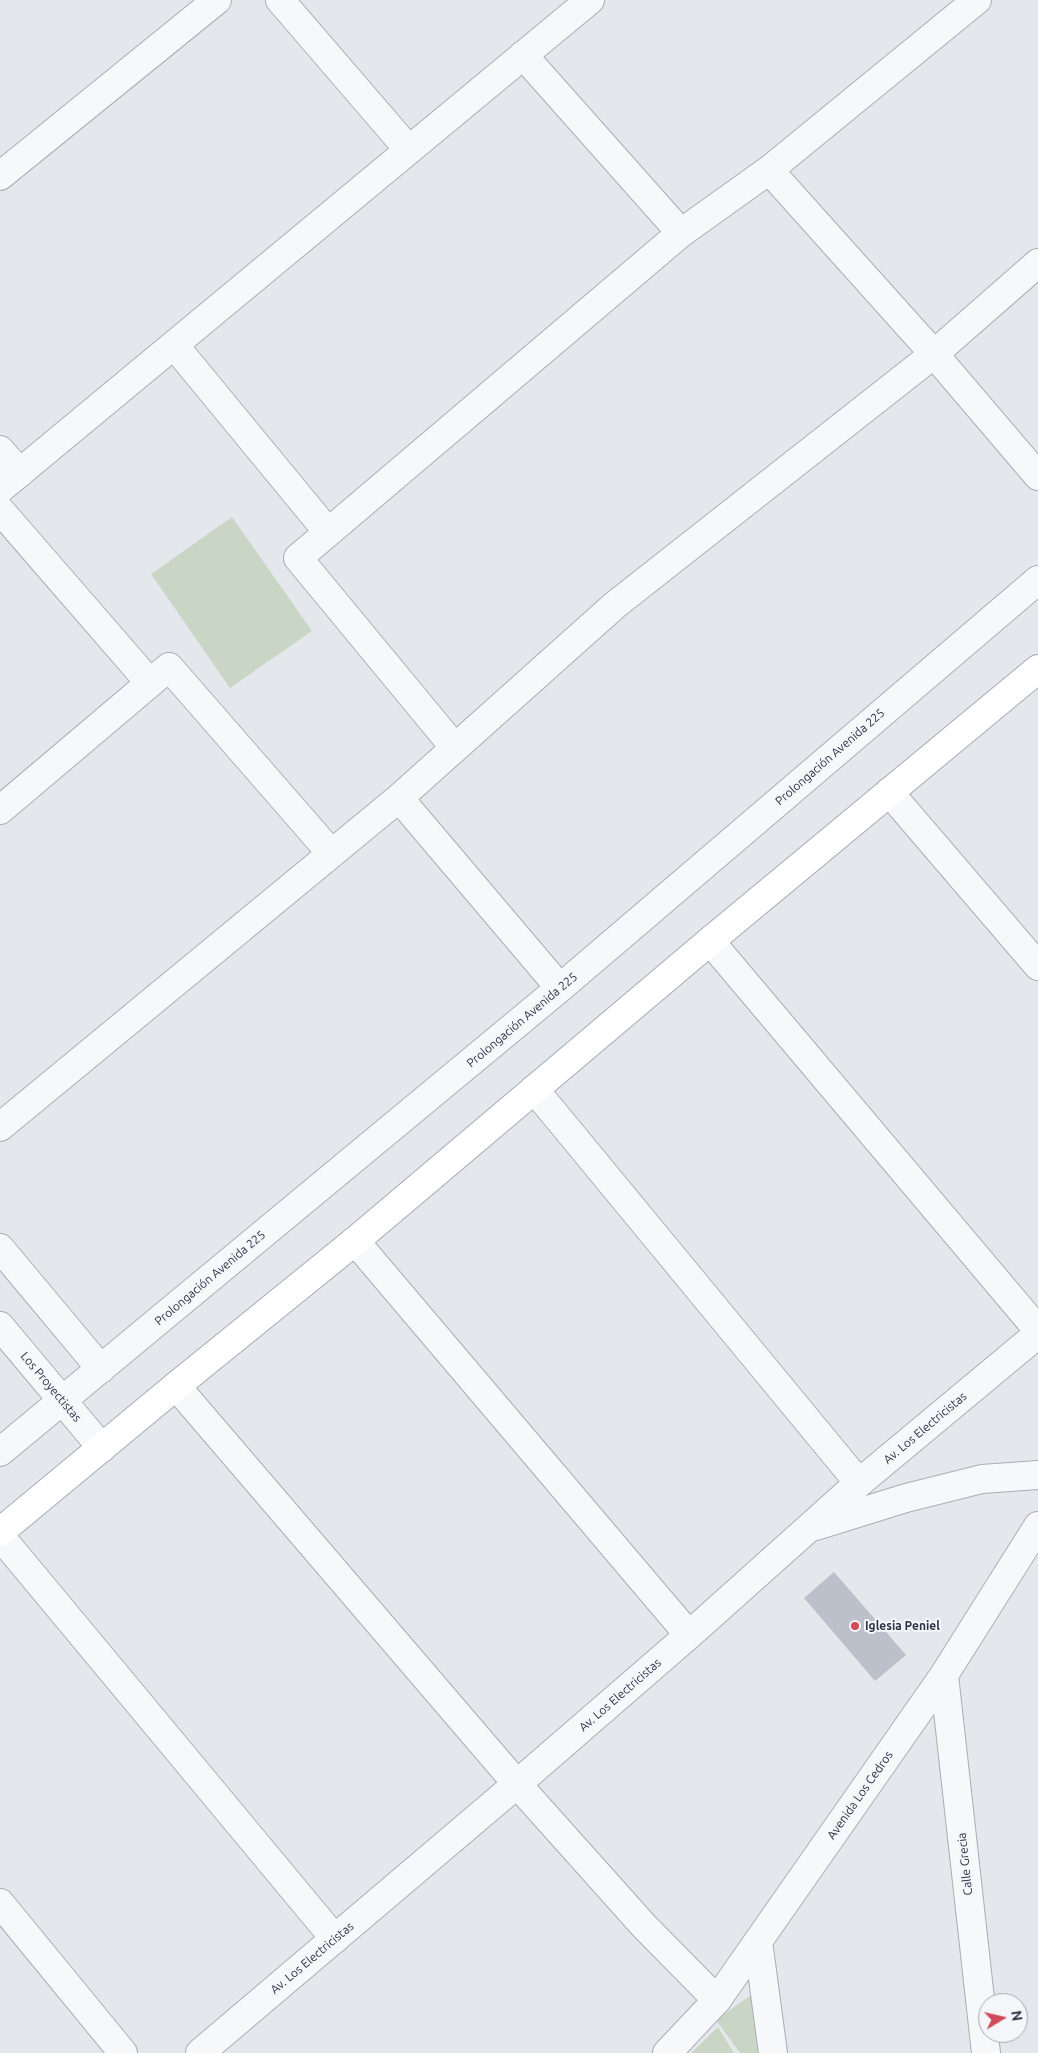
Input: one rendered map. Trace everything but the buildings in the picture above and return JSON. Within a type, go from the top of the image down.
[{"type":"main road","points":[[0,1532],[354,1241],[710,941],[1038,669]]},
{"type":"street","points":[[0,176],[216,0]]},
{"type":"street","points":[[280,0],[409,150]]},
{"type":"street","points":[[0,450],[10,481],[590,0]]},
{"type":"street","points":[[454,748],[298,558],[681,233],[769,170],[978,0]]},
{"type":"street","points":[[523,55],[681,233]]},
{"type":"street","points":[[769,170],[934,354],[1038,476]]},
{"type":"street","points":[[0,1127],[399,798],[615,606],[934,354],[1038,263]]},
{"type":"street","points":[[174,345],[328,532]]},
{"type":"street","points":[[0,510],[150,684]]},
{"type":"street","name":"Prolongación Avenida 225","points":[[0,1452],[560,988],[1038,580]]},
{"type":"street","points":[[0,810],[169,667],[331,853]]},
{"type":"street","points":[[889,792],[1038,966]]},
{"type":"street","points":[[399,798],[560,988]]},
{"type":"street","points":[[710,941],[1038,1332]]},
{"type":"street","points":[[534,1089],[859,1482]]},
{"type":"street","points":[[354,1241],[689,1635]]},
{"type":"street","points":[[0,1248],[101,1369]]},
{"type":"street","name":"Los Proyectistas","points":[[0,1326],[102,1448]]},
{"type":"street","name":"Av. Los Electricistas","points":[[200,2053],[517,1784],[689,1635],[859,1482],[1038,1332]]},
{"type":"street","points":[[176,1386],[517,1784],[644,1926],[716,2000]]},
{"type":"street","points":[[806,1530],[906,1498],[982,1479],[1038,1475]]},
{"type":"street","name":"Avenida Los Cedros","points":[[667,2053],[716,2000],[758,1941],[944,1675],[1038,1526]]},
{"type":"street","points":[[0,1536],[335,1938]]},
{"type":"street","name":"Calle Grecia","points":[[944,1675],[986,2053]]},
{"type":"street","points":[[0,1902],[122,2053]]},
{"type":"street","points":[[758,1941],[773,2053]]},
{"type":"green space","points":[[232,517],[312,631],[230,688],[151,574]]},
{"type":"green space","points":[[754,1993],[769,2053],[740,2053],[716,2020]]},
{"type":"green space","points":[[718,2027],[734,2053],[691,2053]]},
{"type":"place","name":"Iglesia Peniel","points":[[855,1626]]}]
